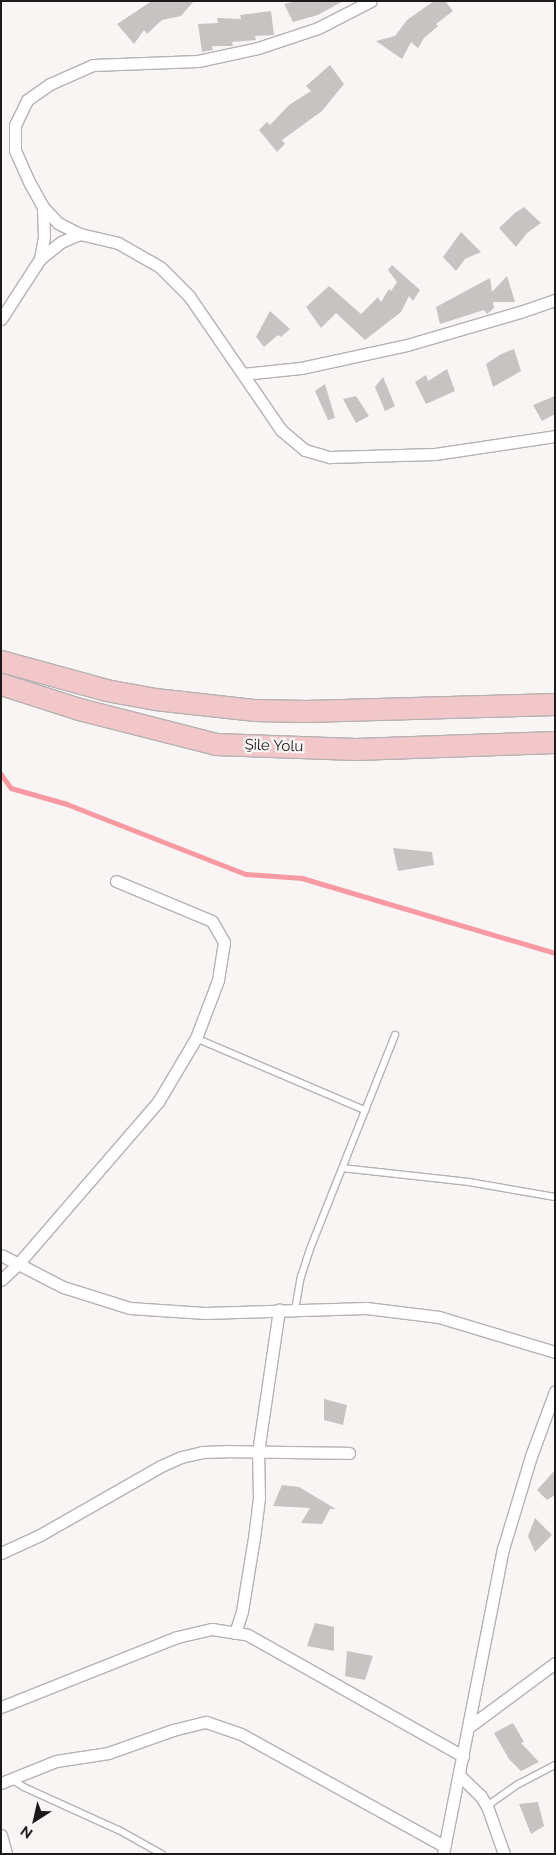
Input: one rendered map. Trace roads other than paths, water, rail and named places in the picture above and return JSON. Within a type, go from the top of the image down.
[{"type":"highway","points":[[1,660],[126,694],[255,710],[306,711],[555,704]]},
{"type":"highway","name":"Şile Yolu","points":[[1,684],[79,709],[216,744],[356,749],[555,742]]},
{"type":"street","points":[[370,1],[318,28],[258,48],[198,61],[93,65],[50,84],[27,100],[15,125],[15,150],[30,184],[43,207],[58,223],[80,234],[118,243],[160,268],[189,296],[281,430],[304,450],[330,457],[435,454],[555,436]]},
{"type":"street","points":[[40,259],[44,236],[43,207]]},
{"type":"street","points":[[1,320],[40,259],[61,242],[80,234]]},
{"type":"street","points":[[243,374],[301,368],[407,345],[555,300]]},
{"type":"street","points":[[1,1280],[18,1264],[158,1102],[196,1038],[218,980],[224,942],[212,921],[116,881]]},
{"type":"street","points":[[1,1255],[63,1287],[130,1308],[206,1313],[366,1308],[439,1317],[555,1352]]},
{"type":"street","points":[[235,1633],[242,1611],[254,1538],[259,1498],[258,1452],[279,1310]]},
{"type":"street","points":[[7,1781],[56,1761],[108,1754],[174,1730],[206,1722],[242,1734],[443,1850],[470,1726],[490,1606],[503,1549],[555,1390]]},
{"type":"street","points":[[1,1552],[40,1535],[161,1466],[181,1457],[202,1452],[226,1451],[349,1453]]},
{"type":"street","points":[[1,1706],[177,1637],[212,1629],[248,1635],[463,1756]]},
{"type":"street","points":[[470,1726],[555,1663]]},
{"type":"street","points":[[460,1776],[476,1790],[488,1806],[504,1854]]},
{"type":"street","points":[[1,1836],[6,1854]]},
{"type":"lane","points":[[295,1310],[305,1263],[394,1035]]},
{"type":"lane","points":[[196,1038],[365,1110]]},
{"type":"lane","points":[[342,1168],[469,1182],[555,1197]]},
{"type":"lane","points":[[488,1806],[519,1784],[555,1765]]},
{"type":"lane","points":[[7,1781],[119,1830],[162,1854]]},
{"type":"waterway","points":[[1,774],[11,788],[67,804],[246,874],[302,878],[555,953]]}]
